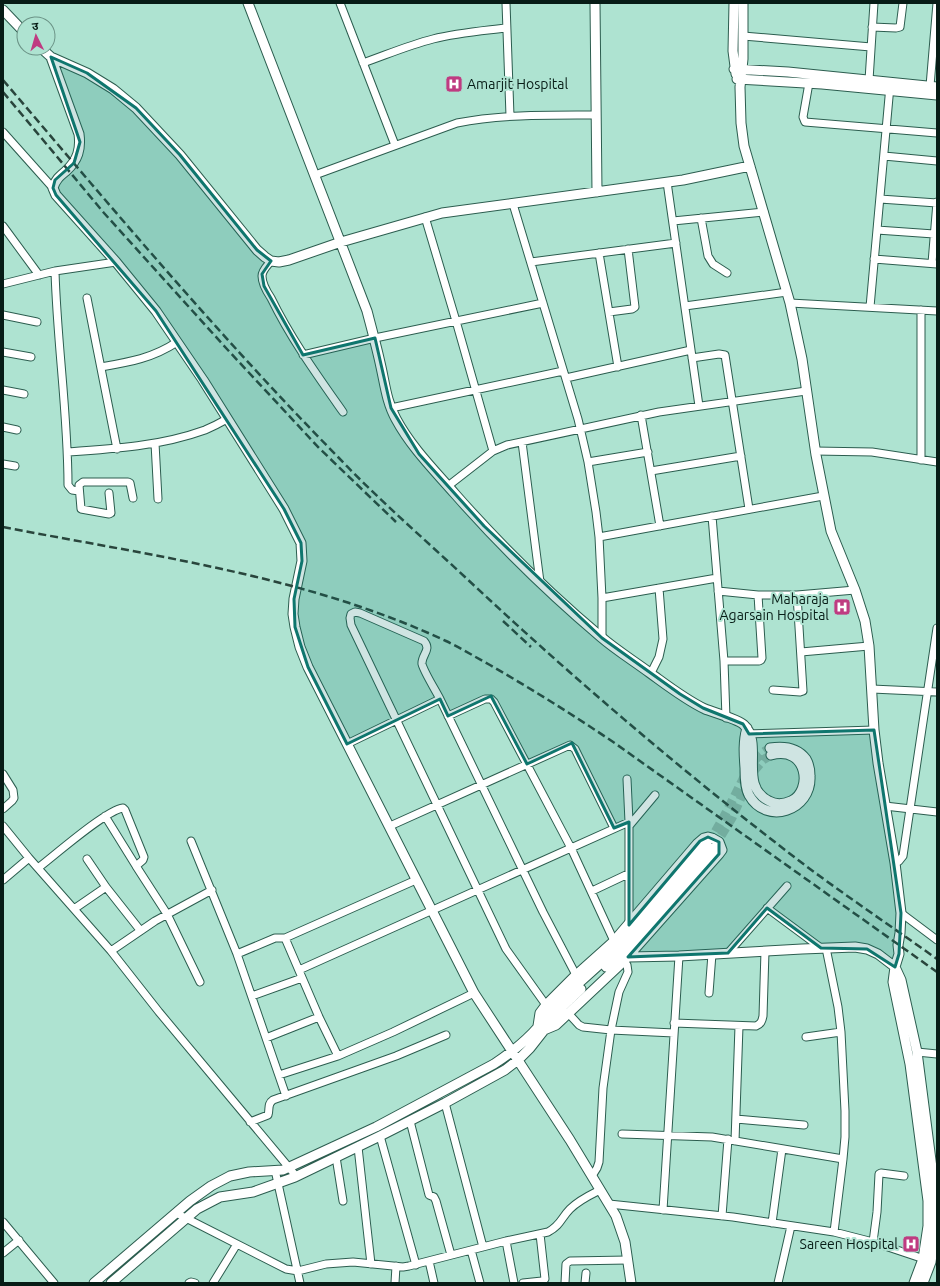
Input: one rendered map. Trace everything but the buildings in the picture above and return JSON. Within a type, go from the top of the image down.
[{"type":"street","points":[[248,3],[367,311],[375,338],[391,408],[396,419],[419,454],[484,526],[540,582],[602,638],[680,694],[703,708],[743,724],[747,732],[744,742],[746,781],[749,795],[752,800],[761,807],[771,811],[789,811],[797,807],[805,798],[810,789],[810,768],[800,752],[789,748],[778,747],[770,752]]},
{"type":"street","points":[[340,3],[395,145]]},
{"type":"street","points":[[506,3],[510,116]]},
{"type":"street","points":[[595,3],[597,192]]},
{"type":"street","points":[[734,3],[733,51],[739,69]]},
{"type":"street","points":[[743,3],[743,36],[739,69],[742,135],[790,303],[802,359],[815,451],[831,531],[855,590],[864,621],[869,646],[874,730],[895,863],[901,913],[898,945],[899,954],[892,982],[910,1064],[928,1201],[927,1260],[914,1283]]},
{"type":"street","points":[[869,80],[874,3]]},
{"type":"street","points":[[872,27],[900,27],[903,3]]},
{"type":"street","points":[[740,82],[933,87],[937,3]]},
{"type":"street","points":[[3,10],[16,24]]},
{"type":"street","points":[[363,63],[433,39],[457,34],[506,28]]},
{"type":"street","points":[[743,36],[871,46]]},
{"type":"street","points":[[51,57],[80,134],[80,150],[74,163],[55,180],[53,188]]},
{"type":"street","points":[[51,57],[87,73],[113,89],[136,108],[180,155],[257,250],[271,261],[279,262],[289,260],[341,242],[425,217],[458,210],[513,204],[667,182],[750,166]]},
{"type":"street","points":[[739,69],[869,80],[890,86],[937,95]]},
{"type":"street","points":[[809,83],[803,117],[805,122],[937,133]]},
{"type":"street","points":[[870,307],[890,86]]},
{"type":"street","points":[[315,175],[458,123],[481,118],[510,116],[596,115]]},
{"type":"street","points":[[3,132],[53,188],[56,195],[116,262],[156,311],[284,509],[301,543],[302,561],[294,599],[293,614],[300,647],[308,666],[474,993],[592,1176],[616,1216],[625,1242],[631,1283]]},
{"type":"street","points":[[884,156],[937,161]]},
{"type":"street","points":[[667,182],[699,406]]},
{"type":"street","points":[[874,259],[934,264],[934,234],[937,202],[880,199]]},
{"type":"street","points":[[513,204],[580,428],[588,462],[599,537],[602,638]]},
{"type":"street","points":[[672,221],[764,212]]},
{"type":"street","points":[[425,217],[493,451]]},
{"type":"street","points":[[700,218],[708,256],[713,264],[727,273]]},
{"type":"street","points":[[4,228],[39,275]]},
{"type":"street","points":[[877,230],[934,234]]},
{"type":"street","points":[[531,262],[676,243]]},
{"type":"street","points":[[609,312],[632,309],[635,307],[628,249]]},
{"type":"street","points":[[599,253],[618,367]]},
{"type":"street","points":[[271,261],[263,270],[262,279],[278,313],[303,355],[343,412]]},
{"type":"street","points":[[3,284],[56,271],[116,262]]},
{"type":"street","points":[[56,271],[57,311],[68,452],[68,485],[72,490],[80,491]]},
{"type":"street","points":[[685,306],[786,292]]},
{"type":"street","points":[[87,298],[117,449]]},
{"type":"street","points":[[303,355],[375,338],[543,303]]},
{"type":"street","points":[[790,303],[937,311]]},
{"type":"street","points":[[921,310],[921,460]]},
{"type":"street","points":[[3,316],[37,322]]},
{"type":"street","points":[[101,367],[131,362],[152,356],[177,342]]},
{"type":"street","points":[[3,352],[31,357]]},
{"type":"street","points":[[391,408],[475,390],[692,354],[725,355],[749,509]]},
{"type":"street","points":[[3,390],[24,394]]},
{"type":"street","points":[[448,486],[500,447],[641,415],[806,391]]},
{"type":"street","points":[[641,415],[660,526]]},
{"type":"street","points":[[68,452],[117,449],[182,438],[206,430],[227,419]]},
{"type":"street","points":[[3,427],[17,430]]},
{"type":"street","points":[[522,442],[540,582]]},
{"type":"street","points":[[155,443],[158,499]]},
{"type":"street","points":[[815,451],[872,452],[937,462]]},
{"type":"street","points":[[588,462],[648,452]]},
{"type":"street","points":[[651,471],[741,456]]},
{"type":"street","points":[[3,464],[15,466]]},
{"type":"street","points":[[109,493],[111,513],[107,514],[81,509],[79,485],[83,482],[128,482],[131,486],[133,498]]},
{"type":"street","points":[[599,537],[823,496]]},
{"type":"street","points":[[712,516],[724,661],[726,718]]},
{"type":"street","points":[[602,598],[717,578]]},
{"type":"street","points":[[651,673],[659,657],[663,639],[659,588]]},
{"type":"street","points":[[718,591],[758,595],[797,595],[855,590]]},
{"type":"street","points":[[724,661],[761,660],[758,595]]},
{"type":"street","points":[[773,690],[803,691],[797,595]]},
{"type":"street","points":[[546,1005],[506,949],[438,804],[351,625],[351,614],[360,612],[427,643],[428,650],[422,665],[576,975]]},
{"type":"street","points":[[895,863],[903,856],[937,628]]},
{"type":"street","points":[[801,652],[869,646]]},
{"type":"street","points":[[872,689],[937,692]]},
{"type":"street","points":[[347,744],[440,699]]},
{"type":"street","points":[[448,716],[485,699],[491,699],[571,848],[614,940]]},
{"type":"street","points":[[747,732],[874,730]]},
{"type":"street","points":[[390,826],[567,746],[572,746],[614,828]]},
{"type":"street","points":[[3,774],[12,790],[14,798],[3,809]]},
{"type":"street","points":[[627,779],[629,824],[629,925]]},
{"type":"street","points":[[299,970],[614,828],[629,824],[655,795]]},
{"type":"street","points":[[885,806],[937,812]]},
{"type":"street","points":[[38,868],[105,816],[120,808],[125,810],[144,857],[143,860],[136,866]]},
{"type":"street","points":[[105,816],[167,914],[200,982]]},
{"type":"street","points":[[3,826],[29,858],[111,951],[159,1012],[296,1176]]},
{"type":"street","points":[[111,1283],[197,1208],[220,1197],[253,1192],[296,1176],[410,1121],[505,1070],[518,1060],[541,1028],[540,1013],[546,1005],[629,925],[700,841],[712,838],[719,842],[722,850],[716,858],[626,959],[556,1025],[541,1028]]},
{"type":"street","points":[[191,841],[237,954],[286,1096]]},
{"type":"street","points":[[94,1283],[196,1197],[230,1176],[249,1172],[283,1170],[376,1127],[494,1064],[512,1052],[541,1028],[612,961],[710,846]]},
{"type":"street","points":[[3,880],[29,858]]},
{"type":"street","points":[[87,859],[106,887],[140,930]]},
{"type":"street","points":[[592,891],[628,874]]},
{"type":"street","points":[[237,954],[275,938],[285,938],[416,880]]},
{"type":"street","points":[[728,953],[787,886]]},
{"type":"street","points":[[74,909],[106,887]]},
{"type":"street","points":[[111,951],[140,930],[212,890]]},
{"type":"street","points":[[767,908],[824,948],[838,1006],[841,1032],[845,1137],[834,1232]]},
{"type":"street","points":[[901,913],[937,940]]},
{"type":"street","points":[[285,938],[319,1017],[338,1056]]},
{"type":"street","points":[[626,959],[855,947],[867,949],[878,954],[895,967],[901,980],[917,1052],[934,1152],[936,1227],[927,1260],[923,1283]]},
{"type":"street","points":[[674,1023],[756,1026],[762,1022],[765,951]]},
{"type":"street","points":[[710,993],[712,954]]},
{"type":"street","points":[[663,1210],[678,956]]},
{"type":"street","points":[[592,1176],[599,1162],[602,1088],[611,1030],[619,992],[628,972],[626,959]]},
{"type":"street","points":[[252,996],[302,978]]},
{"type":"street","points":[[280,1075],[338,1056],[393,1032],[474,993]]},
{"type":"street","points":[[568,1013],[580,1025],[611,1030],[674,1033]]},
{"type":"street","points":[[266,1038],[319,1017]]},
{"type":"street","points":[[722,1216],[736,1119],[739,1026]]},
{"type":"street","points":[[806,1037],[841,1032]]},
{"type":"street","points":[[250,1122],[268,1115],[270,1102],[396,1056],[446,1035]]},
{"type":"street","points":[[917,1052],[937,1054]]},
{"type":"street","points":[[445,1103],[483,1247]]},
{"type":"street","points":[[736,1119],[804,1125]]},
{"type":"street","points":[[410,1121],[429,1195],[436,1201],[451,1255]]},
{"type":"street","points":[[622,1134],[712,1137],[843,1159]]},
{"type":"street","points":[[380,1136],[416,1265]]},
{"type":"street","points":[[358,1147],[371,1264]]},
{"type":"street","points":[[772,1223],[782,1149]]},
{"type":"street","points":[[336,1157],[343,1202]]},
{"type":"street","points":[[275,1170],[300,1283]]},
{"type":"street","points":[[872,1242],[877,1212],[879,1174],[904,1176]]},
{"type":"street","points":[[176,1213],[286,1268],[298,1271],[339,1263],[403,1267],[548,1232],[560,1223],[568,1210],[575,1204],[600,1190]]},
{"type":"street","points":[[609,1204],[722,1216],[834,1232],[872,1242],[927,1260]]},
{"type":"street","points":[[3,1222],[54,1283]]},
{"type":"street","points":[[778,1283],[791,1226]]},
{"type":"street","points":[[523,1283],[542,1281],[544,1279],[540,1234]]},
{"type":"street","points":[[3,1253],[19,1240]]},
{"type":"street","points":[[506,1241],[514,1283]]},
{"type":"street","points":[[213,1283],[237,1244]]},
{"type":"street","points":[[471,1250],[480,1283]]},
{"type":"street","points":[[566,1283],[566,1264],[570,1261],[628,1260]]},
{"type":"street","points":[[429,1261],[434,1283]]},
{"type":"street","points":[[394,1283],[396,1266]]},
{"type":"street","points":[[585,1283],[586,1272]]},
{"type":"street","points":[[189,1283],[195,1283]]},
{"type":"highlighted area","points":[[51,57],[87,73],[136,108],[180,155],[257,250],[271,261],[262,274],[264,286],[303,355],[375,338],[391,408],[419,454],[484,526],[602,638],[680,694],[703,708],[743,724],[749,734],[874,730],[901,913],[899,954],[895,967],[867,949],[821,948],[767,908],[728,953],[628,957],[719,854],[719,842],[708,837],[700,841],[629,925],[629,822],[614,828],[572,743],[527,764],[491,696],[448,716],[440,699],[347,744],[308,667],[295,627],[294,599],[302,561],[301,543],[284,509],[156,311],[56,195],[53,188],[55,180],[74,163],[80,142]]},
{"type":"tunnel","points":[[708,843],[752,763],[763,752],[770,748]]},
{"type":"tunnel","points":[[754,771],[763,760],[771,755]]},
{"type":"tunnel","points":[[714,847],[732,818],[748,782]]},
{"type":"railway","points":[[3,80],[209,319],[294,412],[384,503],[548,653],[677,764],[810,869],[937,959]]},
{"type":"railway","points":[[3,92],[104,213],[226,348],[319,448],[396,522]]},
{"type":"railway","points":[[3,527],[229,570],[284,584],[339,600],[393,619],[446,641],[522,684],[616,744],[937,972]]},
{"type":"railway","points":[[503,621],[531,647]]},
{"type":"place","name":"Amarjit Hospital","points":[[454,84]]},
{"type":"place","name":"Maharaja Agarsain Hospital","points":[[842,607]]},
{"type":"place","name":"Sareen Hospital","points":[[911,1244]]}]
